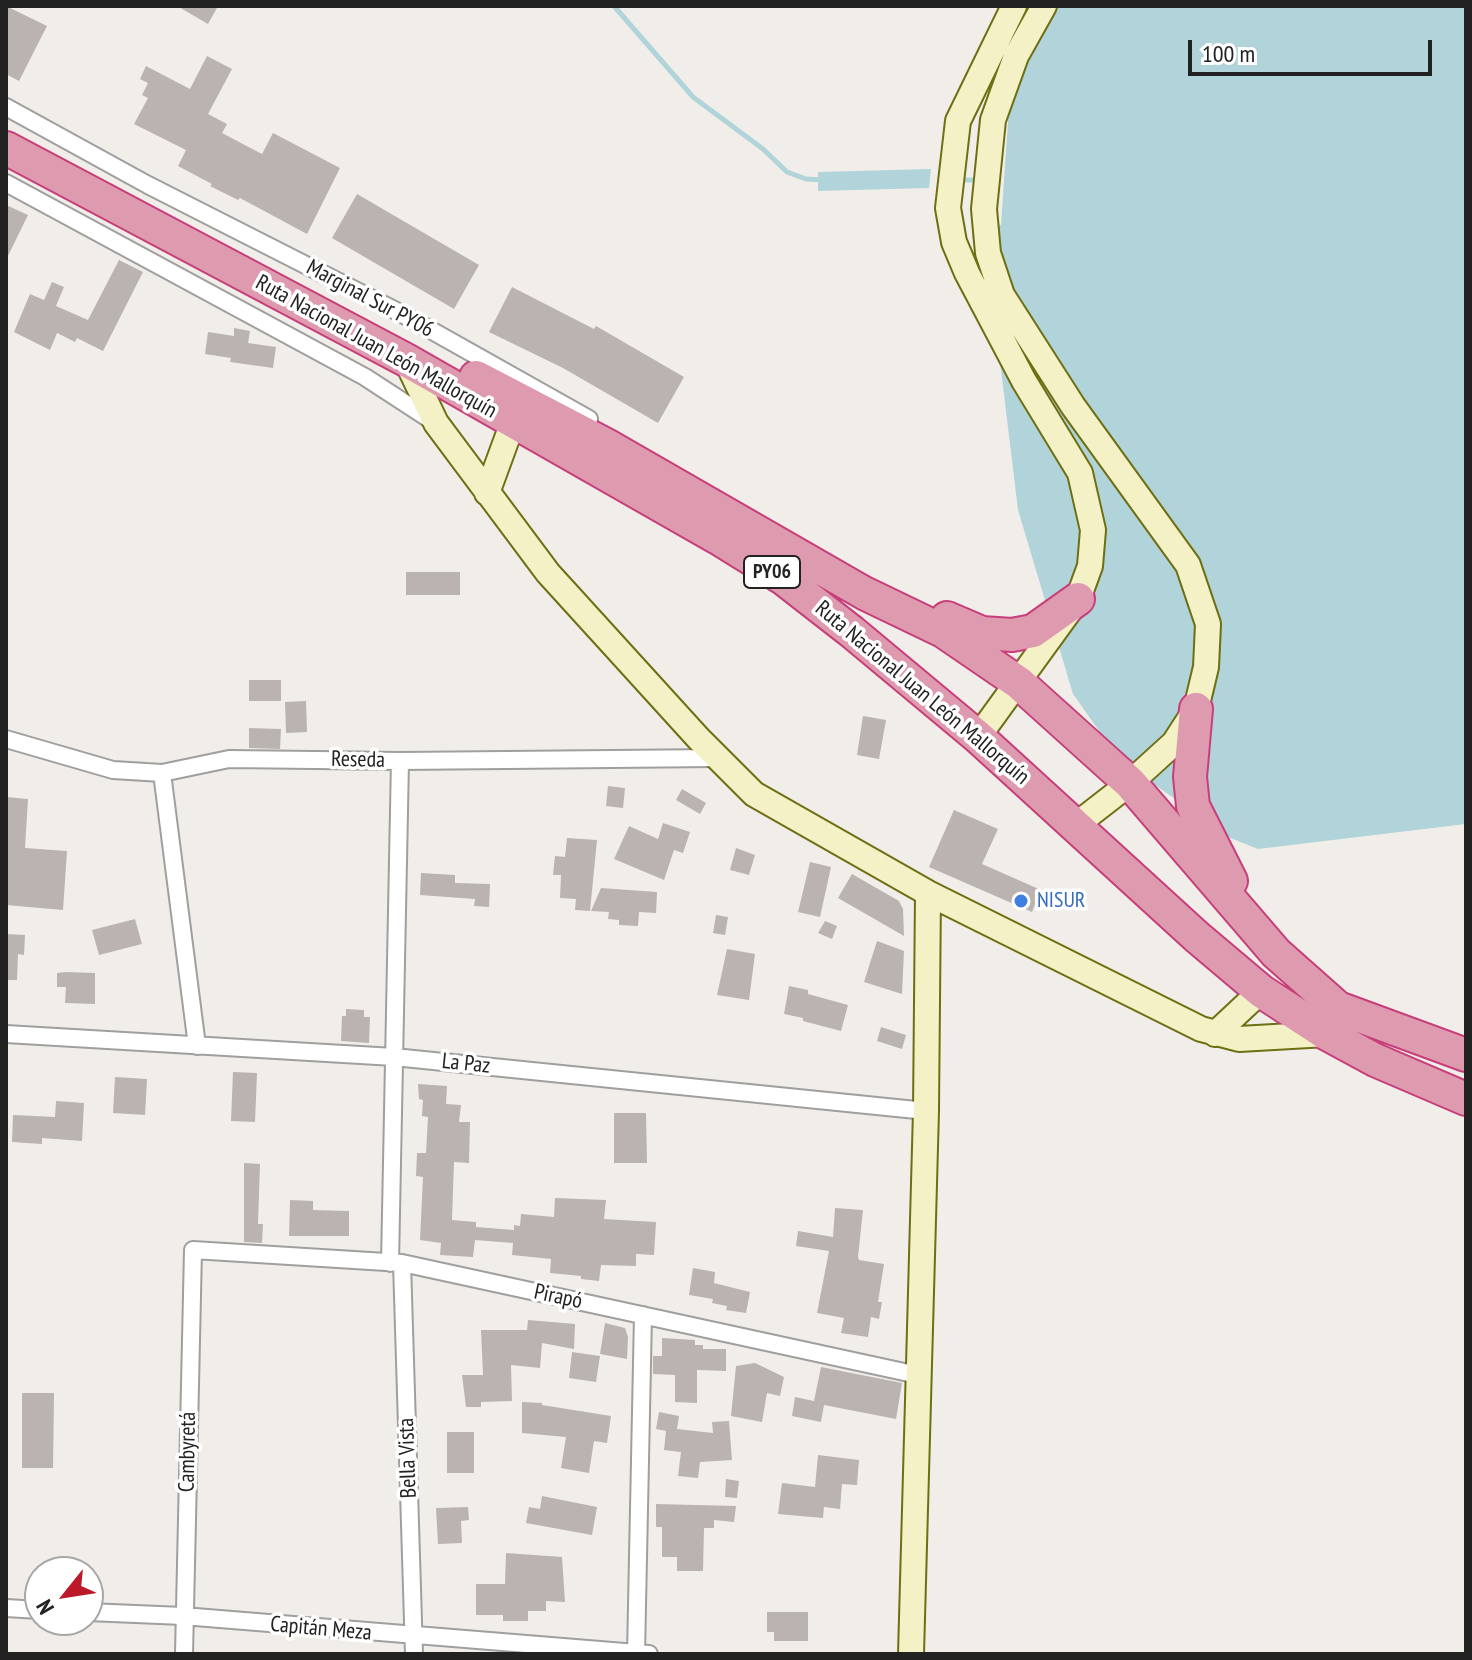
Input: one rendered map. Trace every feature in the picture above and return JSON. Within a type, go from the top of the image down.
[{"type":"highway","name":"Ruta Nacional Juan León Mallorquín","points":[[6,128],[515,411],[784,579],[978,737],[1197,937],[1261,991]]},
{"type":"highway","name":"Ruta Nacional Juan León Mallorquín","points":[[6,148],[406,360],[515,411],[610,447],[823,569],[943,631],[1019,683],[1130,783],[1332,1021],[1375,1060],[1466,1099]]},
{"type":"highway","points":[[823,569],[888,590],[982,633],[1012,635],[1033,631],[1078,599]]},
{"type":"highway","points":[[1196,709],[1190,777],[1193,806],[1258,934]]},
{"type":"highway","points":[[1261,991],[1281,985],[1332,1021]]},
{"type":"highway","name":"Ruta Nacional Juan León Mallorquín","points":[[1332,1021],[1466,1055]]},
{"type":"main road","points":[[978,737],[1078,599],[1090,566],[1093,530],[1080,473],[1024,381],[967,273],[954,242],[948,208],[958,121],[1014,6]]},
{"type":"main road","points":[[1044,6],[1016,56],[993,120],[984,209],[988,253],[1002,295],[1073,406],[1188,565],[1208,624],[1206,667],[1196,709],[1174,743],[1130,783],[1076,825]]},
{"type":"main road","points":[[406,360],[436,423],[548,573],[717,758],[754,794],[928,893],[1215,1034],[1239,1039],[1332,1021]]},
{"type":"main road","points":[[487,493],[515,411]]},
{"type":"main road","points":[[911,1654],[926,1111],[928,893]]},
{"type":"main road","points":[[1215,1034],[1261,991]]},
{"type":"street","name":"Marginal Sur PY06","points":[[6,107],[148,185],[404,315],[608,429],[722,511]]},
{"type":"street","points":[[6,183],[365,377],[436,423]]},
{"type":"street","name":"Reseda","points":[[6,739],[113,770],[162,773],[229,759],[717,758]]},
{"type":"street","name":"Bella Vista","points":[[400,761],[394,1057],[396,1263],[414,1646]]},
{"type":"street","points":[[162,773],[197,1046]]},
{"type":"street","name":"La Paz","points":[[6,1034],[394,1057],[926,1111]]},
{"type":"street","name":"Pirapó","points":[[193,1250],[396,1263],[918,1375]]},
{"type":"street","name":"Cambyretá","points":[[184,1654],[193,1250]]},
{"type":"street","points":[[636,1654],[643,1315]]},
{"type":"street","name":"Capitán Meza","points":[[104,1613],[183,1616],[414,1646],[649,1654]]},
{"type":"water","points":[[1013,6],[1466,6],[1466,824],[1258,849],[1228,837],[1119,759],[1073,694],[1018,510],[979,188],[991,88]]},
{"type":"water","points":[[931,169],[929,188],[818,191],[818,172]]},
{"type":"pier","points":[[985,106],[1009,107],[1001,225],[979,223],[975,188]]},
{"type":"building","points":[[6,6],[47,26],[19,81],[6,74]]},
{"type":"building","points":[[177,6],[218,6],[208,24]]},
{"type":"building","points":[[207,56],[232,69],[208,114],[227,124],[222,133],[262,154],[273,133],[340,168],[307,234],[240,198],[238,200],[210,186],[212,184],[178,166],[186,150],[134,124],[148,98],[142,95],[148,83],[140,79],[146,66],[190,89]]},
{"type":"building","points":[[357,194],[479,265],[454,309],[332,238]]},
{"type":"building","points":[[6,205],[28,215],[6,260]]},
{"type":"building","points":[[119,260],[143,272],[103,351],[77,338],[75,342],[57,333],[50,350],[14,332],[30,294],[44,300],[52,282],[64,287],[56,306],[88,320]]},
{"type":"building","points":[[512,287],[594,329],[596,326],[684,377],[658,423],[563,368],[489,332]]},
{"type":"building","points":[[234,328],[250,331],[248,343],[276,347],[273,368],[230,362],[231,358],[205,354],[208,332],[234,336]]},
{"type":"building","points":[[406,572],[460,572],[460,595],[406,595]]},
{"type":"building","points":[[249,680],[281,680],[281,701],[249,701]]},
{"type":"building","points":[[306,701],[307,732],[286,733],[285,702]]},
{"type":"building","points":[[863,716],[886,720],[879,759],[857,755]]},
{"type":"building","points":[[249,728],[281,729],[280,749],[249,748]]},
{"type":"building","points":[[608,786],[625,788],[623,808],[606,806]]},
{"type":"building","points":[[682,789],[706,803],[700,814],[676,800]]},
{"type":"building","points":[[6,797],[28,799],[25,848],[67,851],[63,910],[6,905]]},
{"type":"building","points":[[954,810],[998,829],[982,864],[1041,890],[1032,912],[929,867]]},
{"type":"building","points":[[663,823],[690,832],[683,853],[674,850],[664,880],[614,859],[629,826],[658,839]]},
{"type":"building","points":[[567,838],[597,840],[590,911],[575,910],[576,899],[560,898],[561,875],[553,875],[555,856],[565,857]]},
{"type":"building","points":[[736,848],[755,855],[749,875],[730,870]]},
{"type":"building","points":[[810,862],[831,867],[820,917],[798,912]]},
{"type":"building","points":[[421,873],[455,875],[455,883],[490,884],[489,907],[474,906],[475,899],[420,895]]},
{"type":"building","points":[[852,874],[899,901],[903,909],[904,936],[838,898]]},
{"type":"building","points":[[601,888],[657,892],[656,913],[639,912],[638,926],[619,925],[619,920],[608,919],[609,912],[591,911]]},
{"type":"building","points":[[716,915],[728,917],[725,935],[713,933]]},
{"type":"building","points":[[135,919],[142,944],[99,955],[92,930]]},
{"type":"building","points":[[825,921],[837,926],[832,939],[818,933]]},
{"type":"building","points":[[6,934],[25,935],[24,955],[18,954],[17,980],[6,980]]},
{"type":"building","points":[[877,941],[904,951],[902,994],[864,982]]},
{"type":"building","points":[[727,949],[755,954],[749,1000],[717,995]]},
{"type":"building","points":[[57,973],[95,973],[95,1004],[65,1003],[66,987],[57,987]]},
{"type":"building","points":[[789,986],[848,1005],[841,1031],[784,1014]]},
{"type":"building","points":[[346,1009],[364,1010],[364,1017],[370,1017],[369,1043],[341,1041],[342,1016],[346,1016]]},
{"type":"building","points":[[881,1027],[906,1035],[902,1049],[877,1041]]},
{"type":"building","points":[[233,1072],[257,1073],[255,1122],[231,1121]]},
{"type":"building","points":[[115,1077],[147,1079],[145,1115],[113,1113]]},
{"type":"building","points":[[418,1084],[447,1086],[446,1104],[461,1105],[459,1122],[470,1122],[469,1163],[454,1162],[452,1220],[476,1222],[476,1227],[514,1230],[514,1225],[520,1226],[521,1214],[554,1217],[555,1198],[606,1200],[604,1219],[656,1222],[654,1255],[636,1254],[636,1266],[601,1265],[599,1281],[550,1273],[551,1259],[512,1255],[513,1243],[475,1240],[473,1257],[440,1255],[441,1243],[420,1240],[423,1177],[416,1176],[417,1153],[426,1153],[428,1117],[422,1116],[423,1100],[419,1099]]},
{"type":"building","points":[[56,1101],[84,1103],[82,1141],[42,1138],[42,1144],[12,1142],[13,1115],[55,1117]]},
{"type":"building","points":[[614,1113],[646,1113],[647,1163],[614,1163]]},
{"type":"building","points":[[244,1163],[260,1164],[258,1224],[263,1224],[262,1243],[244,1242]]},
{"type":"building","points":[[290,1200],[313,1201],[313,1210],[349,1211],[349,1236],[289,1236]]},
{"type":"building","points":[[835,1208],[863,1210],[859,1260],[884,1264],[878,1302],[882,1302],[879,1319],[871,1317],[868,1337],[841,1333],[844,1318],[817,1313],[829,1251],[796,1246],[798,1231],[833,1237]]},
{"type":"building","points":[[693,1268],[715,1272],[714,1283],[750,1292],[746,1313],[726,1310],[727,1306],[712,1303],[713,1299],[689,1295]]},
{"type":"building","points":[[528,1320],[575,1324],[574,1349],[542,1343],[540,1368],[511,1365],[512,1401],[481,1402],[481,1407],[466,1407],[462,1375],[483,1375],[481,1330],[527,1330]]},
{"type":"building","points":[[605,1323],[625,1328],[628,1337],[627,1359],[600,1354]]},
{"type":"building","points":[[662,1338],[695,1340],[695,1345],[703,1345],[703,1349],[726,1349],[726,1371],[697,1370],[697,1403],[675,1402],[675,1375],[653,1374],[653,1356],[662,1356]]},
{"type":"building","points":[[572,1352],[600,1356],[596,1382],[569,1378]]},
{"type":"building","points":[[755,1363],[784,1377],[780,1396],[767,1393],[762,1422],[731,1416],[736,1366]]},
{"type":"building","points":[[821,1367],[902,1383],[896,1419],[824,1405],[821,1422],[792,1416],[795,1397],[814,1401]]},
{"type":"building","points":[[22,1393],[54,1393],[53,1468],[22,1468]]},
{"type":"building","points":[[522,1402],[611,1416],[607,1443],[594,1441],[589,1473],[561,1468],[566,1437],[522,1433]]},
{"type":"building","points":[[659,1412],[679,1416],[677,1429],[713,1433],[712,1422],[729,1421],[732,1460],[700,1462],[698,1478],[678,1476],[681,1452],[664,1450],[666,1431],[656,1429]]},
{"type":"building","points":[[447,1432],[474,1432],[474,1473],[447,1473]]},
{"type":"building","points":[[818,1455],[859,1460],[857,1485],[842,1484],[840,1509],[824,1507],[823,1518],[778,1514],[782,1483],[815,1487]]},
{"type":"building","points":[[726,1479],[739,1481],[737,1498],[725,1497]]},
{"type":"building","points":[[542,1496],[597,1507],[592,1535],[526,1523],[529,1507],[540,1509]]},
{"type":"building","points":[[656,1504],[736,1506],[734,1522],[714,1520],[714,1528],[704,1528],[703,1571],[677,1571],[677,1557],[662,1557],[662,1527],[656,1527]]},
{"type":"building","points":[[468,1507],[469,1520],[461,1521],[462,1543],[438,1544],[436,1508]]},
{"type":"building","points":[[506,1553],[562,1557],[565,1602],[546,1601],[546,1611],[528,1611],[528,1621],[503,1621],[503,1615],[476,1615],[476,1584],[505,1584]]},
{"type":"building","points":[[767,1612],[808,1612],[808,1641],[774,1641],[774,1632],[767,1632]]},
{"type":"waterway","points":[[614,6],[693,97],[763,149],[787,172],[806,179],[824,180]]},
{"type":"waterway","points":[[958,180],[980,180]]},
{"type":"place","name":"NISUR","points":[[1021,901]]}]
